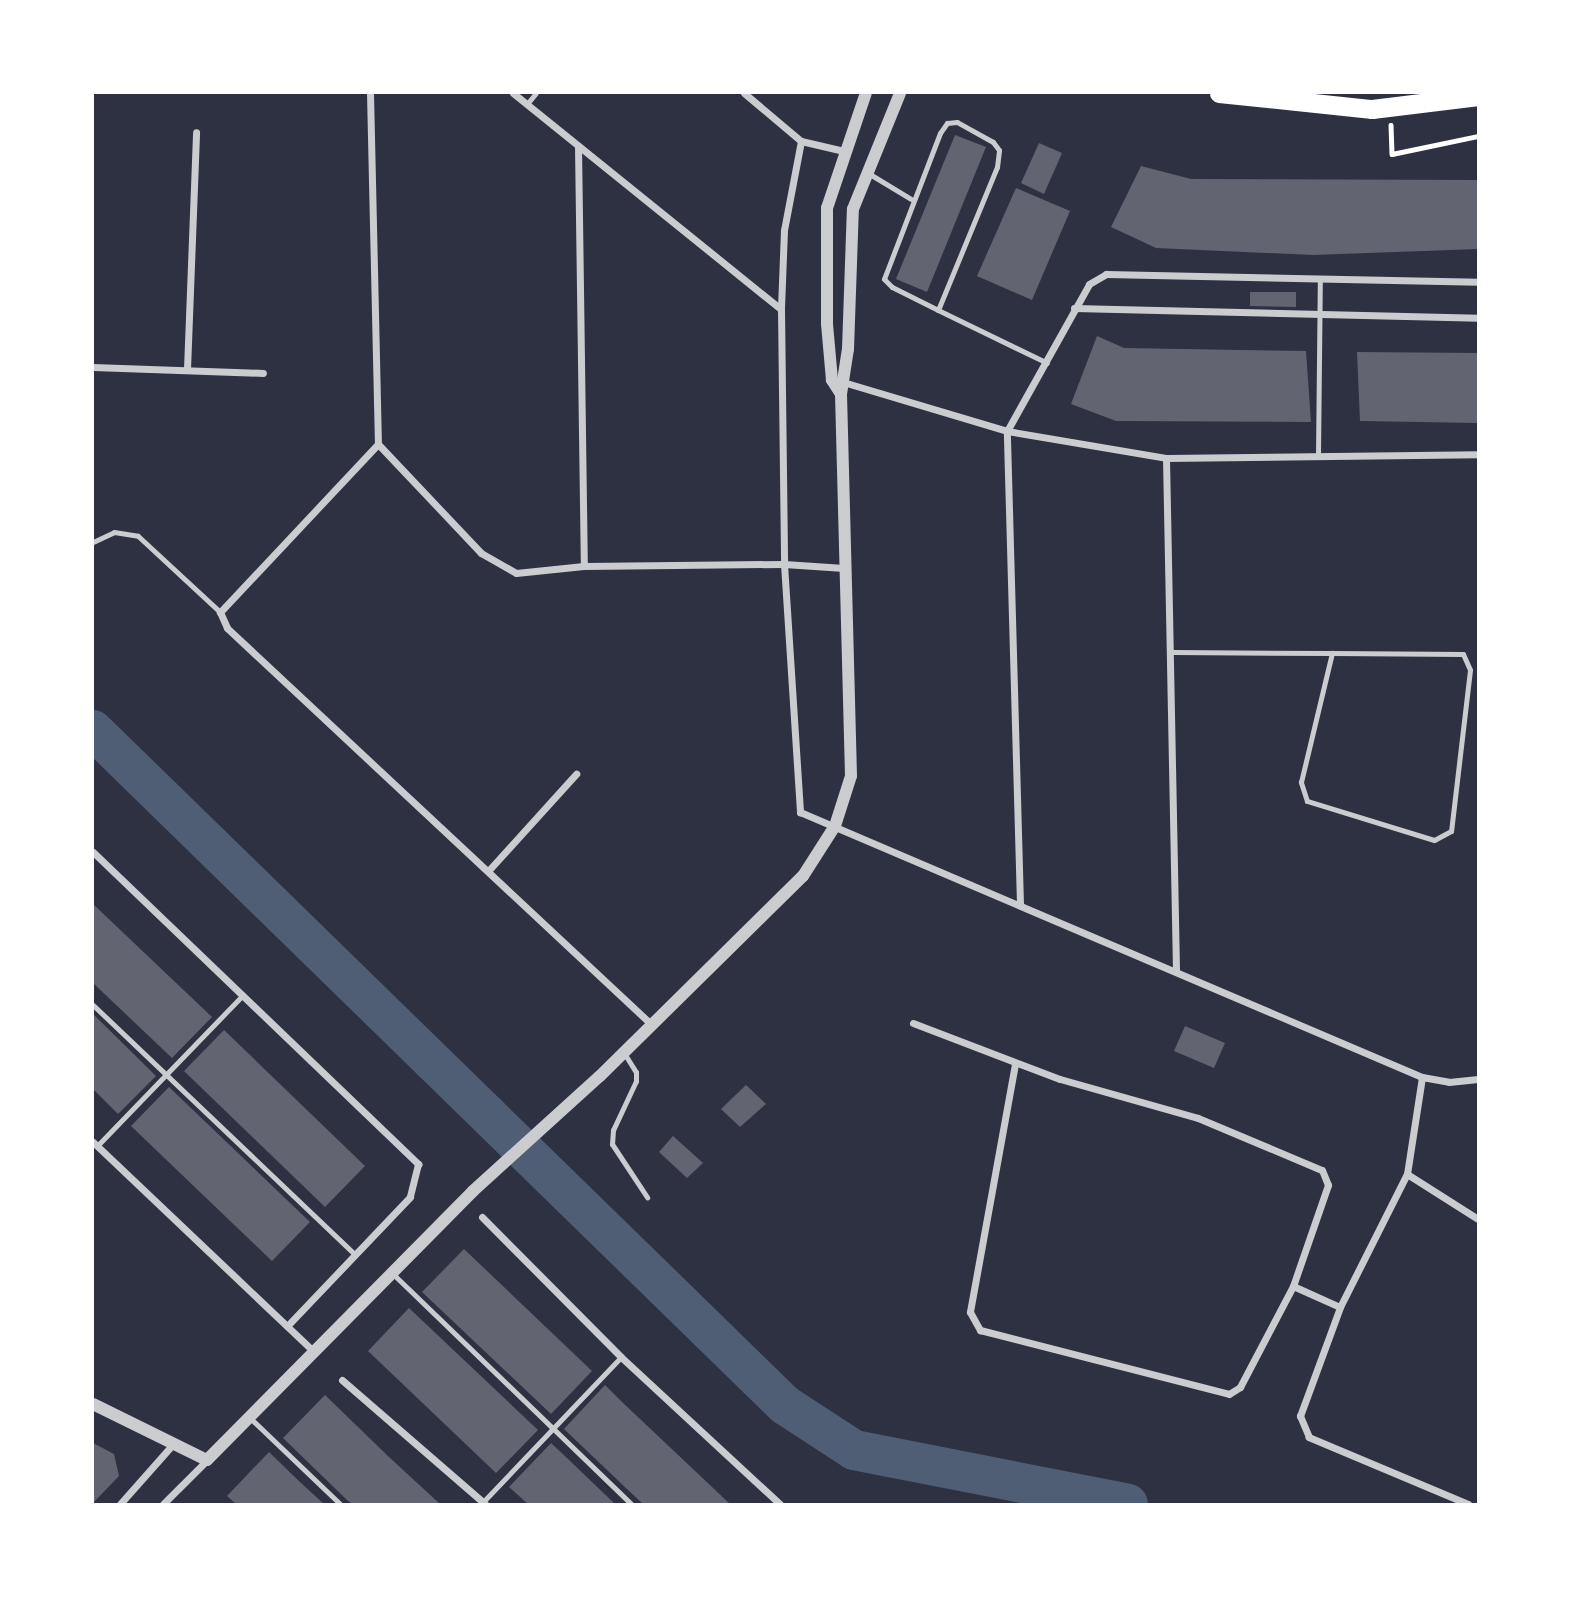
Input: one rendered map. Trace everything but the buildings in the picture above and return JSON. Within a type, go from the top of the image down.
[{"type":"highway","points":[[1219,93],[1371,109],[1478,96]]},
{"type":"street","points":[[370,93],[378,444],[481,552],[516,573],[584,566],[784,564],[844,568]]},
{"type":"street","points":[[513,93],[781,309]]},
{"type":"street","points":[[744,93],[801,141],[844,151]]},
{"type":"street","points":[[866,93],[844,151],[827,208],[832,380],[843,388],[1007,431],[1166,458],[1478,454]]},
{"type":"street","points":[[163,1504],[473,1191],[624,1053],[803,876],[835,826],[851,776],[844,568],[843,388],[853,209],[900,93]]},
{"type":"street","points":[[187,369],[196,132]]},
{"type":"street","points":[[801,141],[784,230],[781,309],[784,564],[797,805],[809,818],[835,826],[1176,969],[1422,1077],[1449,1082],[1478,1079]]},
{"type":"street","points":[[578,146],[584,566]]},
{"type":"street","points":[[1020,904],[1007,431],[1048,363],[1074,308],[1089,284],[1106,274],[1478,282]]},
{"type":"street","points":[[1074,308],[1478,318]]},
{"type":"street","points":[[93,367],[263,373]]},
{"type":"street","points":[[378,444],[220,612],[227,628],[652,1025]]},
{"type":"street","points":[[1166,458],[1172,652],[1176,969]]},
{"type":"street","points":[[489,870],[576,774]]},
{"type":"street","points":[[93,852],[244,994],[418,1164],[410,1197],[353,1253],[287,1326]]},
{"type":"street","points":[[913,1023],[1015,1064],[1198,1118],[1322,1170],[1328,1185],[1293,1286],[1240,1387],[1229,1394],[980,1330],[970,1312],[1015,1064]]},
{"type":"street","points":[[1422,1077],[1407,1174],[1340,1307],[1300,1416],[1301,1427],[1309,1437],[1468,1504]]},
{"type":"street","points":[[95,1144],[314,1352]]},
{"type":"street","points":[[1407,1174],[1478,1219]]},
{"type":"street","points":[[482,1217],[621,1357],[780,1504]]},
{"type":"street","points":[[1293,1286],[1340,1307]]},
{"type":"street","points":[[341,1380],[483,1504]]},
{"type":"street","points":[[93,1404],[207,1460]]},
{"type":"street","points":[[120,1504],[174,1443]]},
{"type":"lane","points":[[527,104],[537,93]]},
{"type":"lane","points":[[938,310],[998,167],[999,150],[993,142],[957,122],[947,122],[911,199],[884,279],[938,310],[1048,363]]},
{"type":"lane","points":[[868,173],[911,199]]},
{"type":"lane","points":[[1318,456],[1320,278]]},
{"type":"lane","points":[[93,542],[114,533],[138,536],[220,612]]},
{"type":"lane","points":[[1172,652],[1332,653],[1463,654],[1470,670],[1451,831],[1434,840],[1307,801],[1301,782],[1332,653]]},
{"type":"lane","points":[[95,1144],[166,1076],[244,994]]},
{"type":"lane","points":[[93,1005],[353,1253]]},
{"type":"lane","points":[[624,1053],[636,1072],[636,1081],[612,1130],[612,1143],[647,1197]]},
{"type":"lane","points":[[391,1273],[631,1504]]},
{"type":"lane","points":[[483,1504],[621,1357]]},
{"type":"lane","points":[[249,1417],[340,1504]]},
{"type":"path","points":[[1392,153],[1478,136]]},
{"type":"waterway","points":[[93,730],[785,1405],[854,1450],[1128,1504]]}]
